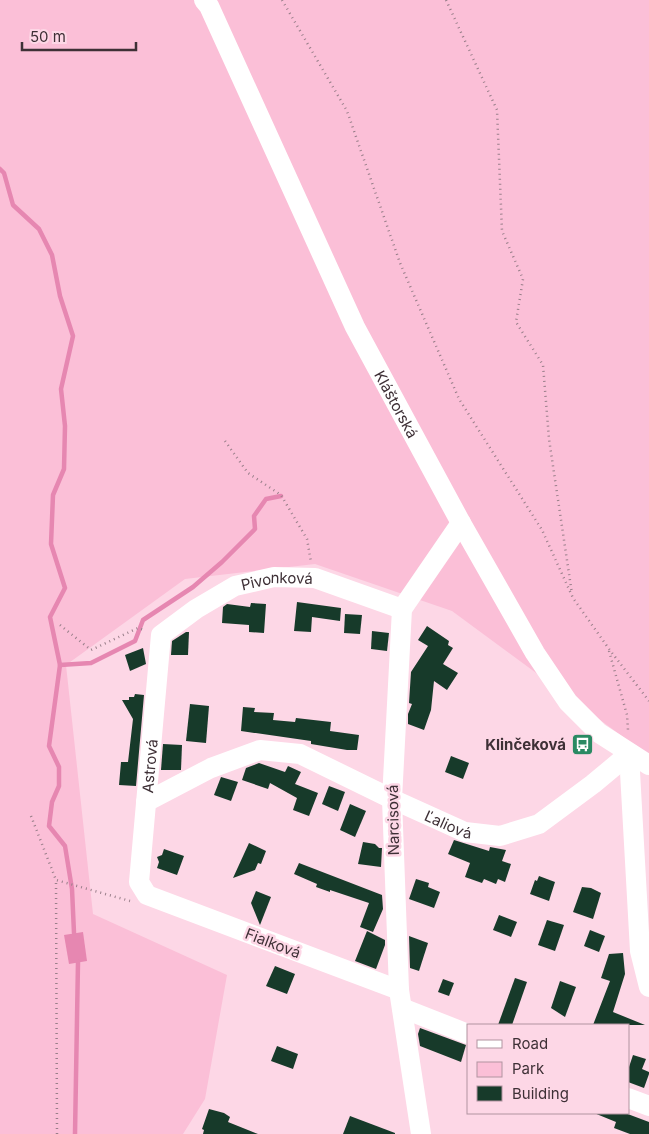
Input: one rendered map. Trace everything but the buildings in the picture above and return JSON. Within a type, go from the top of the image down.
[{"type":"street","name":"Kláštorská","points":[[204,0],[209,6],[355,327],[461,523],[535,653],[568,702],[599,733],[649,765]]},
{"type":"street","points":[[402,609],[461,523]]},
{"type":"street","name":"Pivonková","points":[[151,632],[235,586],[274,577],[315,578],[402,609]]},
{"type":"street","name":"Narcisová","points":[[402,609],[392,799],[401,999],[421,1134]]},
{"type":"street","name":"Astrová","points":[[142,899],[139,882],[146,802],[151,632]]},
{"type":"street","name":"Ľaliová","points":[[146,802],[211,768],[260,750],[300,754],[465,832],[500,836],[539,824],[630,754]]},
{"type":"street","points":[[630,754],[640,951],[649,987]]},
{"type":"street","name":"Fialková","points":[[142,899],[401,999],[467,1033]]},
{"type":"street","points":[[629,1098],[649,1106]]},
{"type":"path","points":[[282,0],[347,112],[400,263],[459,399],[542,530],[573,598],[649,701]]},
{"type":"path","points":[[446,0],[497,110],[502,231],[523,279],[516,322],[542,364],[550,440],[573,598]]},
{"type":"path","points":[[225,440],[248,473],[281,495],[307,539],[315,578]]},
{"type":"path","points":[[60,625],[92,650],[138,628],[151,632]]},
{"type":"path","points":[[609,649],[627,715],[630,754]]},
{"type":"path","points":[[31,816],[56,880],[57,1134]]},
{"type":"path","points":[[56,880],[142,899]]},
{"type":"green space","points":[[0,0],[649,0],[649,756],[452,611],[315,564],[185,579],[66,665],[93,914],[227,975],[205,1099],[183,1134],[0,1134]]},
{"type":"shaded area","points":[[83,932],[87,961],[69,964],[64,935]]},
{"type":"waterway","points":[[0,169],[4,173],[13,205],[39,229],[52,255],[60,296],[73,336],[61,389],[65,426],[64,469],[53,495],[51,544],[65,588],[50,617],[60,665],[49,746],[59,767],[59,786],[52,802],[49,826],[65,846],[72,889],[74,933]]},
{"type":"waterway","points":[[60,665],[91,663],[135,641],[143,620],[193,587],[222,562],[255,529],[254,516],[266,499],[281,496]]},
{"type":"waterway","points":[[75,1134],[78,962]]},
{"type":"place","name":"Klinčeková","points":[[582,744]]}]
